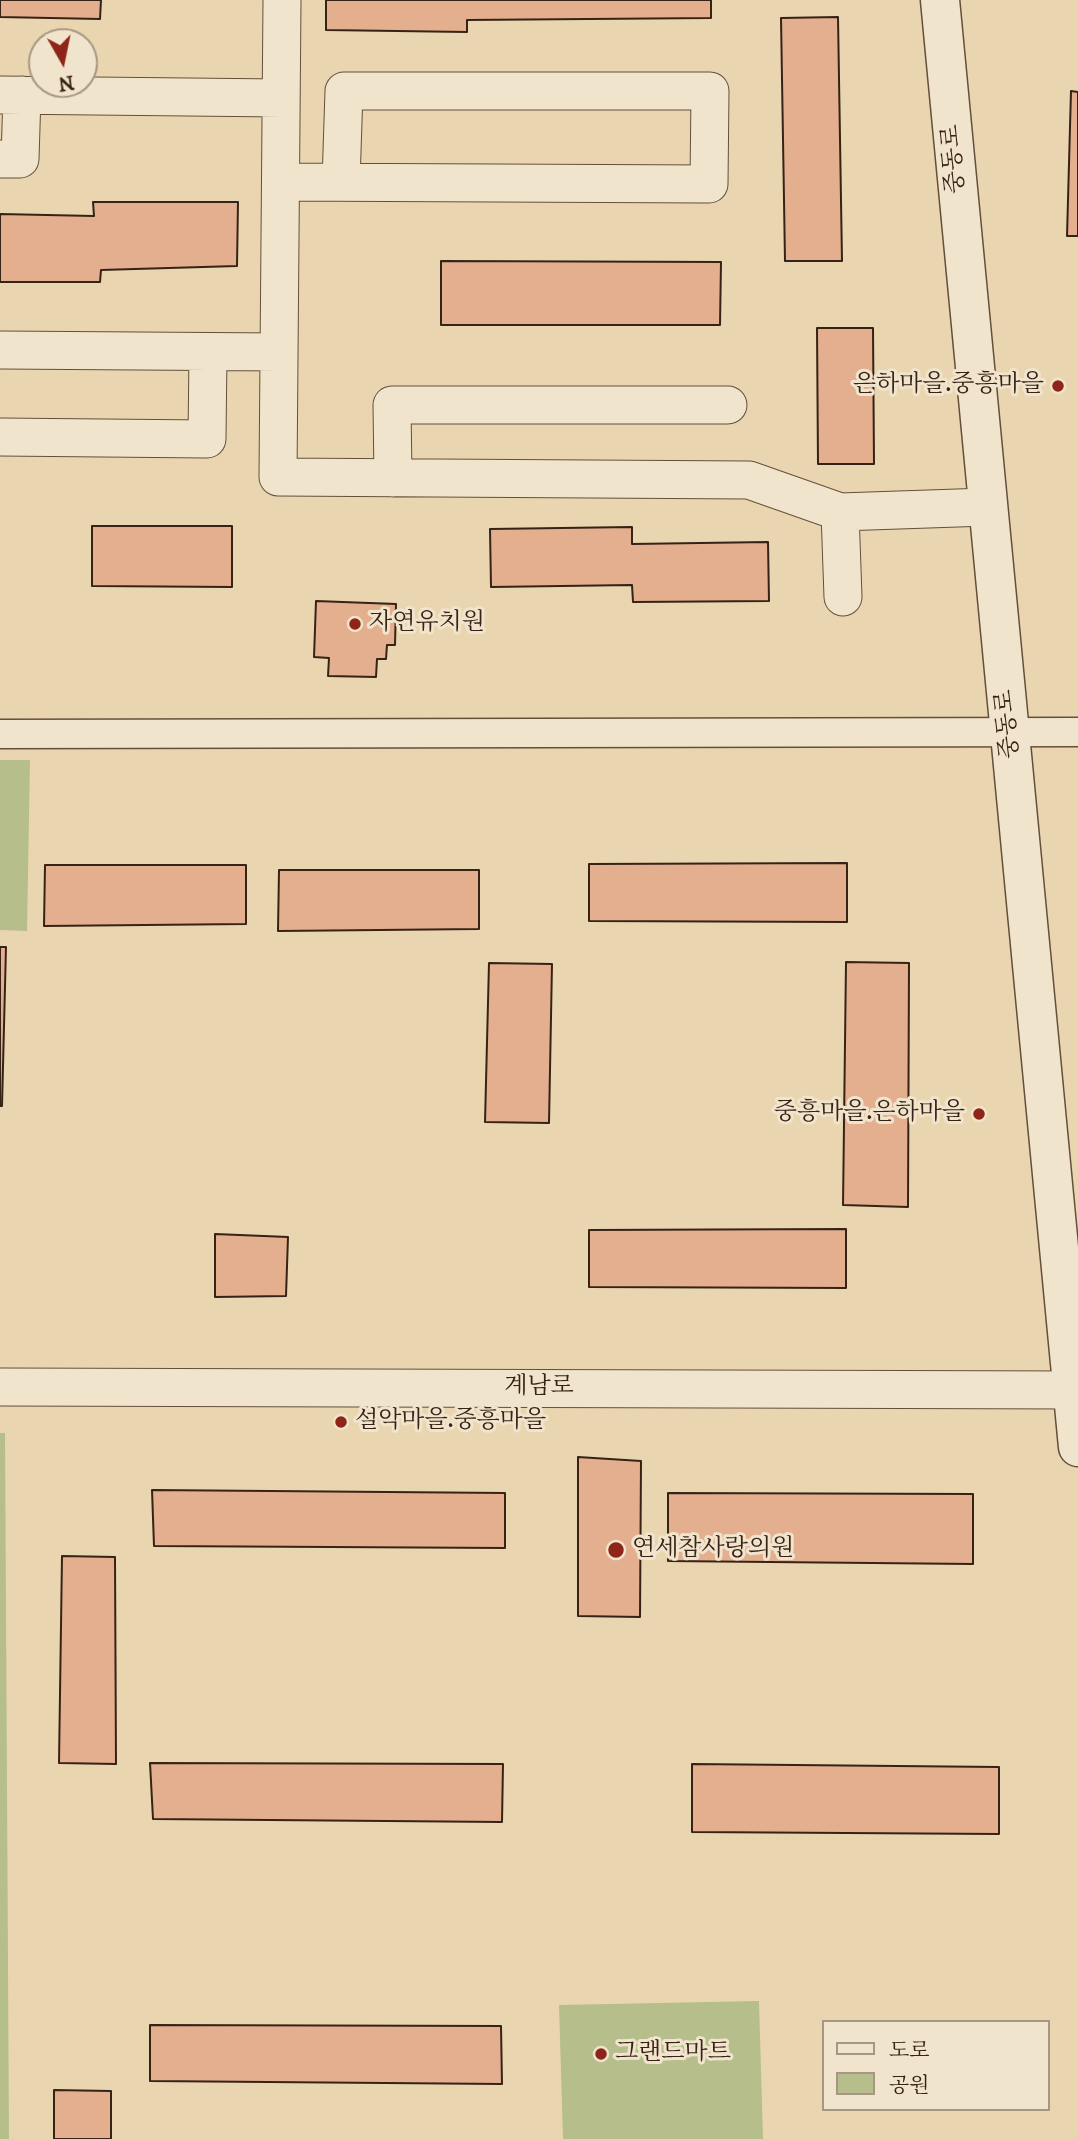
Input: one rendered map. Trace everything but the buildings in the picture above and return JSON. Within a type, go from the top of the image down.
[{"type":"street","points":[[282,0],[278,477],[749,480],[839,512],[988,507]]},
{"type":"street","name":"중동로","points":[[940,0],[1075,1390],[1078,1447]]},
{"type":"street","points":[[281,182],[709,184],[710,91],[344,91],[341,182]]},
{"type":"street","points":[[0,159],[20,159],[11,95],[281,98]]},
{"type":"street","points":[[0,350],[279,352]]},
{"type":"street","points":[[0,437],[208,439],[208,352]]},
{"type":"street","points":[[393,478],[392,405],[728,405]]},
{"type":"street","points":[[839,512],[842,597]]},
{"type":"street","points":[[0,734],[1078,732]]},
{"type":"street","name":"계남로","points":[[0,1387],[1075,1390]]},
{"type":"green space","points":[[0,760],[30,760],[27,931],[0,930]]},
{"type":"green space","points":[[0,1433],[5,1433],[9,2139],[0,2139]]},
{"type":"green space","points":[[759,2001],[763,2139],[563,2139],[559,2005]]},
{"type":"place","name":"은하마을.중흥마을","points":[[1058,386]]},
{"type":"place","name":"자연유치원","points":[[355,624]]},
{"type":"place","name":"중흥마을.은하마을","points":[[979,1114]]},
{"type":"place","name":"설악마을.중흥마을","points":[[341,1422]]},
{"type":"place","name":"연세참사랑의원","points":[[616,1550]]},
{"type":"place","name":"그랜드마트","points":[[601,2054]]}]
